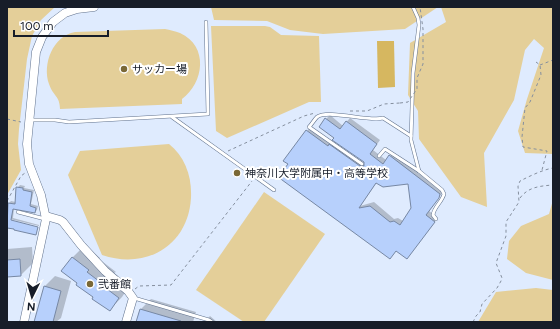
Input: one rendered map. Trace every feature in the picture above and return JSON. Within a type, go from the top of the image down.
[{"type":"street","points":[[24,322],[46,218],[44,206],[28,155],[25,121],[36,52],[42,37],[53,22],[66,13],[77,9],[94,7]]},
{"type":"street","points":[[46,218],[64,222],[81,245],[105,271],[131,295],[126,322]]},
{"type":"lane","points":[[413,7],[418,18],[419,25],[413,73],[411,136],[413,149],[420,171]]},
{"type":"lane","points":[[25,121],[55,120],[70,122],[208,114],[206,22]]},
{"type":"lane","points":[[362,164],[309,127],[318,117],[325,115],[352,116],[376,120],[384,118],[411,136]]},
{"type":"lane","points":[[172,117],[274,190]]},
{"type":"lane","points":[[379,156],[385,149],[420,171],[442,190],[444,194],[433,215],[436,219]]},
{"type":"lane","points":[[18,212],[46,218]]},
{"type":"lane","points":[[131,295],[212,322]]},
{"type":"path","points":[[400,103],[408,102],[417,89],[417,78],[423,64],[423,30],[420,7]]},
{"type":"path","points":[[540,65],[553,60]]},
{"type":"path","points":[[536,62],[540,65],[541,75],[530,102],[525,108],[522,137],[523,147],[533,150],[547,150],[542,170]]},
{"type":"path","points":[[7,119],[25,121]]},
{"type":"path","points":[[520,198],[518,186],[520,181],[533,176],[542,170],[553,168]]},
{"type":"path","points":[[7,201],[21,176],[25,173]]},
{"type":"path","points":[[131,295],[139,286],[171,285],[256,176]]},
{"type":"path","points":[[473,322],[480,312],[482,304],[497,288],[501,281],[502,278],[496,263],[506,236],[506,222],[520,198],[524,192],[530,189],[553,185]]},
{"type":"shaded area","points":[[7,7],[55,7],[41,20],[32,36],[27,59],[19,129],[18,144],[21,170],[7,195]]},
{"type":"shaded area","points":[[211,7],[438,7],[405,29],[323,34],[290,30],[267,21],[214,20]]},
{"type":"shaded area","points":[[441,7],[553,7],[553,154],[525,153],[518,131],[544,48],[534,39],[525,50],[514,100],[484,153],[487,207],[461,197],[419,139],[418,111],[408,95],[410,43],[446,22]]},
{"type":"shaded area","points":[[211,26],[265,26],[270,27],[281,35],[319,36],[321,102],[309,102],[227,138],[216,131]]},
{"type":"shaded area","points":[[165,29],[180,33],[189,39],[196,47],[199,55],[199,75],[195,84],[182,99],[182,104],[60,109],[59,101],[49,84],[47,68],[51,52],[61,39],[75,32]]},
{"type":"shaded area","points":[[377,41],[394,41],[395,87],[378,88]]},
{"type":"shaded area","points":[[169,144],[175,149],[183,161],[189,175],[191,198],[188,215],[182,229],[173,241],[162,250],[149,256],[134,259],[118,259],[102,255],[68,175],[80,151]]},
{"type":"shaded area","points":[[264,192],[325,234],[264,322],[244,322],[196,290]]},
{"type":"shaded area","points":[[553,200],[553,280],[526,273],[507,259],[509,241],[521,226],[549,214]]},
{"type":"shaded area","points":[[536,288],[553,290],[553,322],[478,322],[496,292]]},
{"type":"building","points":[[325,118],[340,129],[346,121],[377,144],[370,154],[383,164],[389,155],[440,194],[439,198],[426,215],[435,222],[407,259],[396,251],[390,259],[278,177],[288,164],[283,161],[306,130],[360,166],[364,166],[364,162],[332,140],[334,138],[319,127]],"holes":[[[376,183],[383,187],[408,184],[411,208],[400,225],[394,221],[390,222],[370,206],[359,208]]]},
{"type":"building","points":[[16,187],[32,192],[30,206],[36,208],[35,213],[13,209],[11,220],[38,227],[36,235],[7,228],[8,203],[15,204]]},
{"type":"building","name":"弐番館","points":[[72,257],[89,270],[87,272],[104,285],[103,286],[119,298],[110,311],[92,299],[93,297],[76,285],[77,283],[61,271]]},
{"type":"building","points":[[20,259],[21,276],[7,277],[7,260]]},
{"type":"building","points":[[44,286],[61,291],[53,322],[34,322]]},
{"type":"building","points":[[140,309],[181,321],[181,322],[136,322]]},
{"type":"place","name":"サッカー場","points":[[124,69]]},
{"type":"place","name":"神奈川大学附属中・高等学校","points":[[237,173]]},
{"type":"place","name":"弐番館","points":[[90,284]]}]
